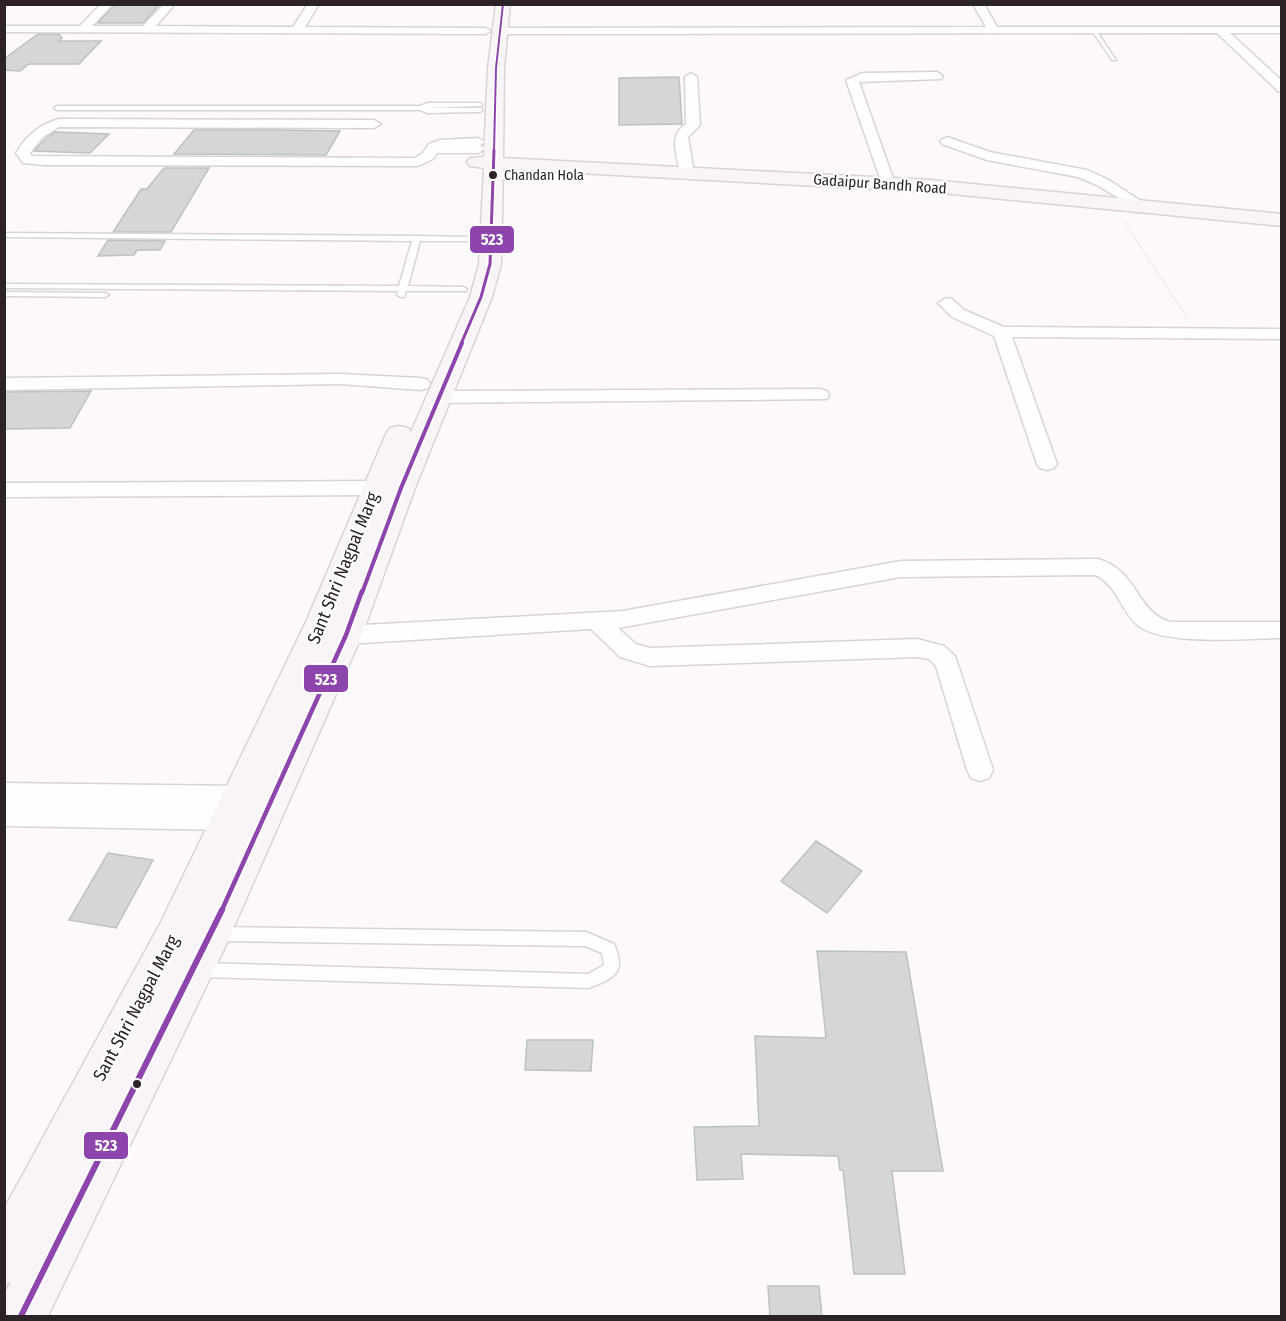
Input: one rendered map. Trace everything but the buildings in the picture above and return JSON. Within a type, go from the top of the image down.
[{"type":"main road","name":"Sant Shri Nagpal Marg","points":[[4,1260],[175,935],[322,622],[376,488],[486,281],[492,238],[482,154],[480,108],[494,18]]},
{"type":"main road","name":"Sant Shri Nagpal Marg","points":[[21,1317],[211,934],[346,635],[470,265],[494,18]]},
{"type":"main road","name":"Gadaipur Bandh Road","points":[[482,154],[687,173],[888,184],[1281,220]]},
{"type":"street","points":[[84,28],[108,4]]},
{"type":"street","points":[[147,29],[170,4]]},
{"type":"street","points":[[160,29],[182,4]]},
{"type":"street","points":[[297,30],[314,4]]},
{"type":"street","points":[[978,4],[993,30]]},
{"type":"street","points":[[4,29],[297,30],[494,18],[993,30],[1281,30]]},
{"type":"street","points":[[1220,30],[1280,84]]},
{"type":"street","points":[[888,184],[852,80],[863,77],[938,76]]},
{"type":"street","points":[[687,173],[681,142],[684,131],[693,125],[691,77]]},
{"type":"street","points":[[374,123],[59,123],[47,128],[25,148],[23,153],[28,160],[418,162],[429,156],[436,147],[437,126]]},
{"type":"street","points":[[947,141],[987,156],[1082,173],[1102,182],[1143,207]]},
{"type":"street","points":[[436,147],[482,154]]},
{"type":"street","points":[[946,303],[963,316],[1000,332],[1281,334]]},
{"type":"street","points":[[1000,332],[1026,398],[1047,464]]},
{"type":"street","points":[[4,384],[340,379],[430,390],[820,395]]},
{"type":"street","points":[[4,490],[376,488]]},
{"type":"street","points":[[346,635],[623,619],[901,568],[1098,567],[1116,575],[1138,611],[1156,627],[1170,630],[1281,630]]},
{"type":"street","points":[[596,620],[628,651],[650,657],[917,648],[936,652],[947,662],[980,770]]},
{"type":"street","points":[[4,794],[235,808]]},
{"type":"street","points":[[4,815],[235,808]]},
{"type":"lane","points":[[1093,30],[1114,59]]},
{"type":"lane","points":[[57,108],[421,108],[428,111],[480,108]]},
{"type":"lane","points":[[4,235],[473,238]]},
{"type":"lane","points":[[401,293],[417,238]]},
{"type":"lane","points":[[4,286],[401,293]]},
{"type":"lane","points":[[4,294],[462,293]]},
{"type":"lane","points":[[193,970],[589,981],[612,969],[609,949],[586,939],[211,934]]},
{"type":"path","points":[[1113,204],[1197,333]]},
{"type":"transit line","name":"523","points":[[21,1316],[211,934],[346,635],[401,488],[481,297],[490,264],[492,238],[496,68],[503,4]]},
{"type":"place","name":"Chandan Hola","points":[[493,175]]}]
